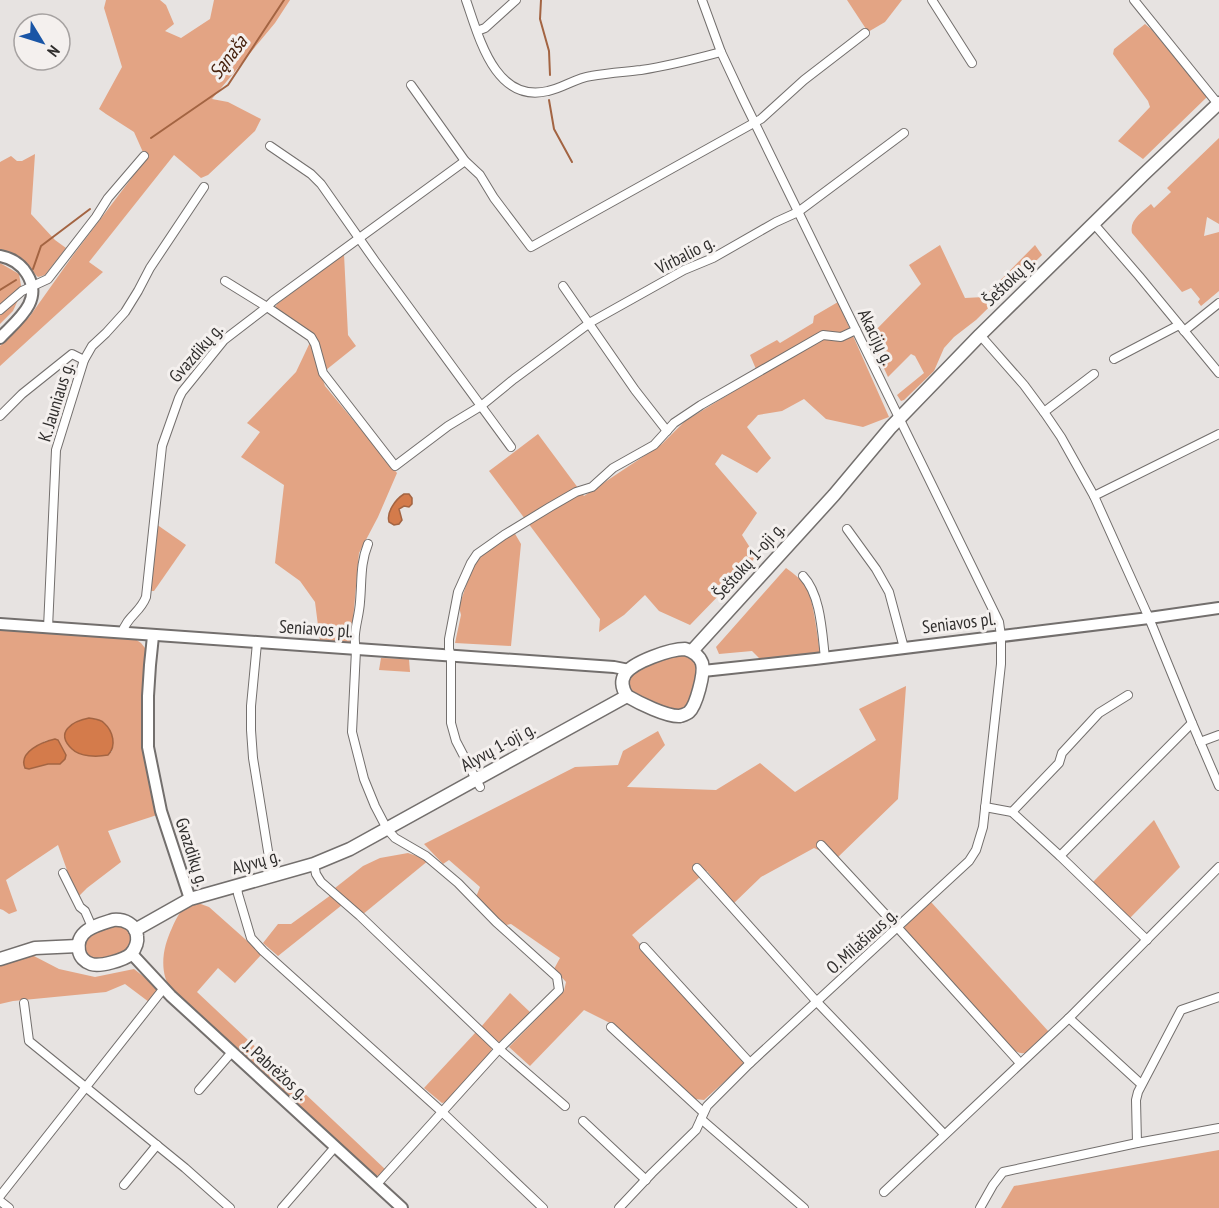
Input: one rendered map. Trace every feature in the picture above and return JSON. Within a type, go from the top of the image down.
[{"type":"main road","name":"Šeštokų g.","points":[[834,495],[899,419],[980,335],[1218,104]]},
{"type":"main road","name":"Šeštokų 1-oji g.","points":[[692,651],[834,495]]},
{"type":"main road","points":[[673,650],[692,651],[702,664],[703,671],[693,706],[689,712],[684,715],[669,714],[627,696],[623,681],[629,670],[646,660],[673,650]]},
{"type":"main road","name":"Alyvų 1-oji g.","points":[[387,829],[478,783],[627,696]]},
{"type":"main road","name":"Alyvų g.","points":[[135,930],[190,899],[314,864],[350,849],[387,829]]},
{"type":"main road","points":[[120,920],[128,922],[135,930],[136,946],[131,954],[123,958],[97,965],[91,964],[80,956],[78,946],[80,938],[92,927],[120,920]]},
{"type":"main road","points":[[0,958],[34,948],[78,946]]},
{"type":"street","points":[[466,0],[492,66],[503,80],[515,88],[530,92],[548,92],[587,76],[641,70],[721,52]]},
{"type":"street","points":[[477,31],[485,28],[516,0]]},
{"type":"street","name":"Akacijų g.","points":[[702,0],[721,52],[754,123],[999,622],[1001,636]]},
{"type":"street","points":[[932,0],[972,63]]},
{"type":"street","points":[[1134,0],[1218,104]]},
{"type":"street","points":[[411,85],[465,160],[480,175],[494,198],[531,247],[761,119],[804,80],[865,33]]},
{"type":"street","name":"Virbalio g.","points":[[267,307],[311,337],[324,373],[395,466],[448,426],[481,406],[588,324],[684,270],[713,258],[798,212],[904,133]]},
{"type":"street","points":[[270,146],[317,179],[511,447]]},
{"type":"street","points":[[0,310],[22,291],[48,279],[108,198],[144,156]]},
{"type":"street","name":"Gvazdikų g.","points":[[123,633],[127,620],[140,608],[146,597],[162,446],[182,392],[224,340],[273,301],[465,160]]},
{"type":"street","name":"K. Jauniaus g.","points":[[48,628],[56,450],[84,360],[92,346],[125,312],[150,268],[204,187]]},
{"type":"street","points":[[1094,224],[1219,373]]},
{"type":"street","points":[[0,256],[13,260],[22,267],[33,287],[32,300],[25,312],[0,338]]},
{"type":"street","points":[[225,281],[267,307]]},
{"type":"street","points":[[562,286],[635,390],[667,430]]},
{"type":"street","points":[[1114,359],[1182,328],[1219,303]]},
{"type":"street","points":[[478,783],[456,741],[451,723],[451,656],[449,649],[458,592],[477,554],[550,507],[576,492],[592,487],[613,468],[654,445],[674,423],[701,405],[823,335],[841,337],[856,330]]},
{"type":"street","points":[[980,335],[1044,412],[1061,437],[1094,496],[1149,618],[1219,786]]},
{"type":"street","points":[[0,416],[22,394],[72,354],[84,360]]},
{"type":"street","points":[[1044,412],[1094,374]]},
{"type":"street","points":[[1094,496],[1219,434]]},
{"type":"street","points":[[847,529],[876,569],[889,592],[904,648]]},
{"type":"street","points":[[368,544],[363,557],[360,603],[354,630],[356,650],[352,732],[364,779],[375,806],[387,829],[395,838],[426,856],[458,884],[557,977],[559,990],[500,1048],[376,1184]]},
{"type":"street","points":[[803,576],[812,588],[816,599],[825,658]]},
{"type":"street","name":"Seniavos pl.","points":[[703,671],[825,658],[1219,608]]},
{"type":"street","name":"Seniavos pl.","points":[[0,624],[614,667],[629,670]]},
{"type":"street","name":"Gvazdikų g.","points":[[153,636],[149,675],[148,747],[161,811],[190,899]]},
{"type":"street","name":"O. Milašiaus g.","points":[[619,1208],[696,1130],[707,1106],[750,1063],[969,861],[976,850],[983,827],[1001,636]]},
{"type":"street","points":[[257,643],[250,730],[272,876]]},
{"type":"street","points":[[1012,812],[1059,763],[1062,753],[1099,712],[1128,695]]},
{"type":"street","points":[[1060,855],[1192,723]]},
{"type":"street","points":[[1200,742],[1219,735]]},
{"type":"street","points":[[985,807],[1012,812],[1060,855],[1147,940]]},
{"type":"street","points":[[821,845],[1020,1063]]},
{"type":"street","points":[[314,864],[321,882],[565,1106]]},
{"type":"street","points":[[884,1192],[1069,1018],[1219,867]]},
{"type":"street","points":[[697,868],[817,1002],[944,1134]]},
{"type":"street","points":[[63,873],[92,927]]},
{"type":"street","points":[[237,886],[251,938],[263,951],[543,1208]]},
{"type":"street","points":[[644,947],[750,1063]]},
{"type":"street","name":"J. Pabrėžos g.","points":[[131,954],[232,1052],[402,1208]]},
{"type":"street","points":[[0,1196],[164,988]]},
{"type":"street","points":[[1137,1143],[1136,1100],[1141,1084],[1181,1010],[1219,997]]},
{"type":"street","points":[[24,1003],[29,1041],[231,1208]]},
{"type":"street","points":[[1069,1018],[1141,1084]]},
{"type":"street","points":[[612,1027],[804,1208]]},
{"type":"street","points":[[199,1090],[232,1052]]},
{"type":"street","points":[[584,1121],[646,1179]]},
{"type":"street","points":[[980,1208],[1003,1172],[1219,1128]]},
{"type":"street","points":[[124,1185],[157,1145]]},
{"type":"street","points":[[282,1208],[335,1147]]},
{"type":"street","points":[[0,1201],[9,1208]]},
{"type":"shaded area","points":[[106,0],[160,0],[166,5],[174,24],[165,31],[181,38],[210,19],[214,0],[290,0],[275,23],[212,99],[228,102],[261,119],[255,131],[208,175],[201,178],[174,155],[89,262],[103,272],[0,366],[0,346],[30,316],[146,159],[134,132],[99,109],[122,67],[104,8]]},
{"type":"shaded area","points":[[847,0],[902,0],[885,22],[868,32]]},
{"type":"shaded area","points":[[1145,24],[1207,97],[1143,159],[1118,141],[1150,107],[1113,54],[1114,49]]},
{"type":"shaded area","points":[[1219,138],[1219,224],[1207,217],[1204,236],[1219,232],[1219,291],[1201,306],[1198,302],[1200,299],[1191,288],[1182,292],[1132,233],[1132,224],[1140,213],[1151,204],[1154,208],[1171,192],[1167,188]]},
{"type":"shaded area","points":[[35,154],[31,214],[55,240],[66,248],[45,275],[38,277],[12,253],[0,249],[0,162],[11,156],[17,161],[22,161]]},
{"type":"shaded area","points":[[940,245],[965,298],[984,297],[1035,245],[1042,255],[976,320],[954,337],[944,348],[934,371],[901,401],[897,395],[924,373],[915,356],[911,354],[888,377],[870,336],[921,284],[909,265]]},
{"type":"shaded area","points":[[344,254],[348,335],[356,346],[321,374],[325,386],[397,473],[359,553],[351,642],[320,641],[315,602],[300,581],[275,563],[284,485],[241,457],[260,432],[247,423],[296,372],[313,336],[277,310],[275,308],[277,304]]},
{"type":"shaded area","points":[[0,263],[19,274],[22,291],[13,311],[0,324]]},
{"type":"shaded area","points":[[838,302],[889,417],[863,427],[826,419],[804,399],[782,411],[758,415],[747,427],[771,458],[757,473],[722,454],[715,464],[757,513],[742,535],[756,557],[690,625],[659,611],[645,595],[624,615],[599,632],[600,619],[489,471],[538,434],[584,496],[662,444],[685,421],[759,376],[750,355],[777,340],[780,343],[813,323],[814,316]]},
{"type":"shaded area","points":[[404,494],[409,494],[412,504],[399,509],[402,520],[399,524],[394,525],[389,522],[390,510]]},
{"type":"shaded area","points":[[156,524],[186,545],[154,591],[150,591]]},
{"type":"shaded area","points":[[514,532],[521,544],[511,646],[455,643],[461,615],[459,607],[473,564],[483,553]]},
{"type":"shaded area","points":[[786,568],[798,577],[807,589],[820,652],[760,659],[752,651],[719,654],[716,647]]},
{"type":"shaded area","points":[[0,630],[135,639],[145,648],[146,653],[143,674],[143,732],[157,815],[108,831],[121,862],[77,898],[58,845],[6,880],[17,911],[9,914],[0,909]],"holes":[[[98,719],[112,752],[78,753],[67,728],[80,720]],[[58,740],[66,755],[60,764],[48,764],[29,769],[27,753],[45,741]]]},
{"type":"shaded area","points":[[682,652],[696,661],[699,673],[689,702],[682,710],[675,711],[634,696],[628,688],[629,677],[633,672],[672,653]]},
{"type":"shaded area","points":[[381,658],[409,659],[410,672],[379,670]]},
{"type":"shaded area","points":[[906,686],[898,799],[837,858],[814,848],[761,877],[733,904],[707,871],[632,935],[743,1059],[743,1065],[704,1100],[695,1099],[612,1024],[584,1010],[530,1066],[509,1047],[564,991],[566,982],[554,969],[560,958],[511,924],[506,925],[476,897],[480,887],[449,860],[443,864],[424,844],[575,767],[618,765],[623,751],[658,731],[665,745],[627,787],[716,790],[760,763],[795,792],[876,740],[859,709]]},
{"type":"shaded area","points":[[89,718],[97,719],[110,730],[113,743],[108,755],[84,755],[75,752],[67,743],[65,733],[68,728]]},
{"type":"shaded area","points":[[55,739],[58,740],[66,755],[60,764],[25,768],[25,757],[32,749]]},
{"type":"shaded area","points":[[1154,820],[1180,867],[1130,918],[1092,883]]},
{"type":"shaded area","points":[[408,853],[429,860],[362,915],[335,888],[363,866],[380,858]]},
{"type":"shaded area","points":[[331,895],[342,905],[278,956],[263,943],[278,924],[291,924]]},
{"type":"shaded area","points":[[931,902],[1049,1032],[1028,1052],[1018,1052],[1013,1049],[904,931],[905,926]]},
{"type":"shaded area","points":[[198,903],[209,907],[262,954],[235,983],[218,968],[197,992],[386,1170],[382,1174],[373,1176],[172,991],[163,968],[166,943],[174,922],[181,912],[186,907]]},
{"type":"shaded area","points":[[117,924],[129,929],[132,941],[128,949],[99,960],[85,955],[84,940],[90,933]]},
{"type":"shaded area","points":[[32,955],[59,969],[95,977],[134,969],[157,987],[157,992],[149,1002],[125,984],[106,992],[0,1004],[0,964]]},
{"type":"shaded area","points":[[510,993],[532,1014],[499,1042],[481,1027]]},
{"type":"shaded area","points":[[476,1032],[492,1046],[491,1053],[446,1102],[442,1103],[424,1088]]},
{"type":"shaded area","points":[[1219,1150],[1219,1208],[1001,1208],[1014,1186]]},
{"type":"waterway","name":"Sąnaša","points":[[151,138],[228,85],[284,0]]},
{"type":"waterway","points":[[541,0],[540,19],[549,51],[550,75]]},
{"type":"waterway","points":[[549,100],[554,129],[572,162]]},
{"type":"waterway","name":"Sąnaša","points":[[33,269],[41,246],[90,209]]},
{"type":"waterway","name":"Sąnaša","points":[[0,290],[16,280]]}]
